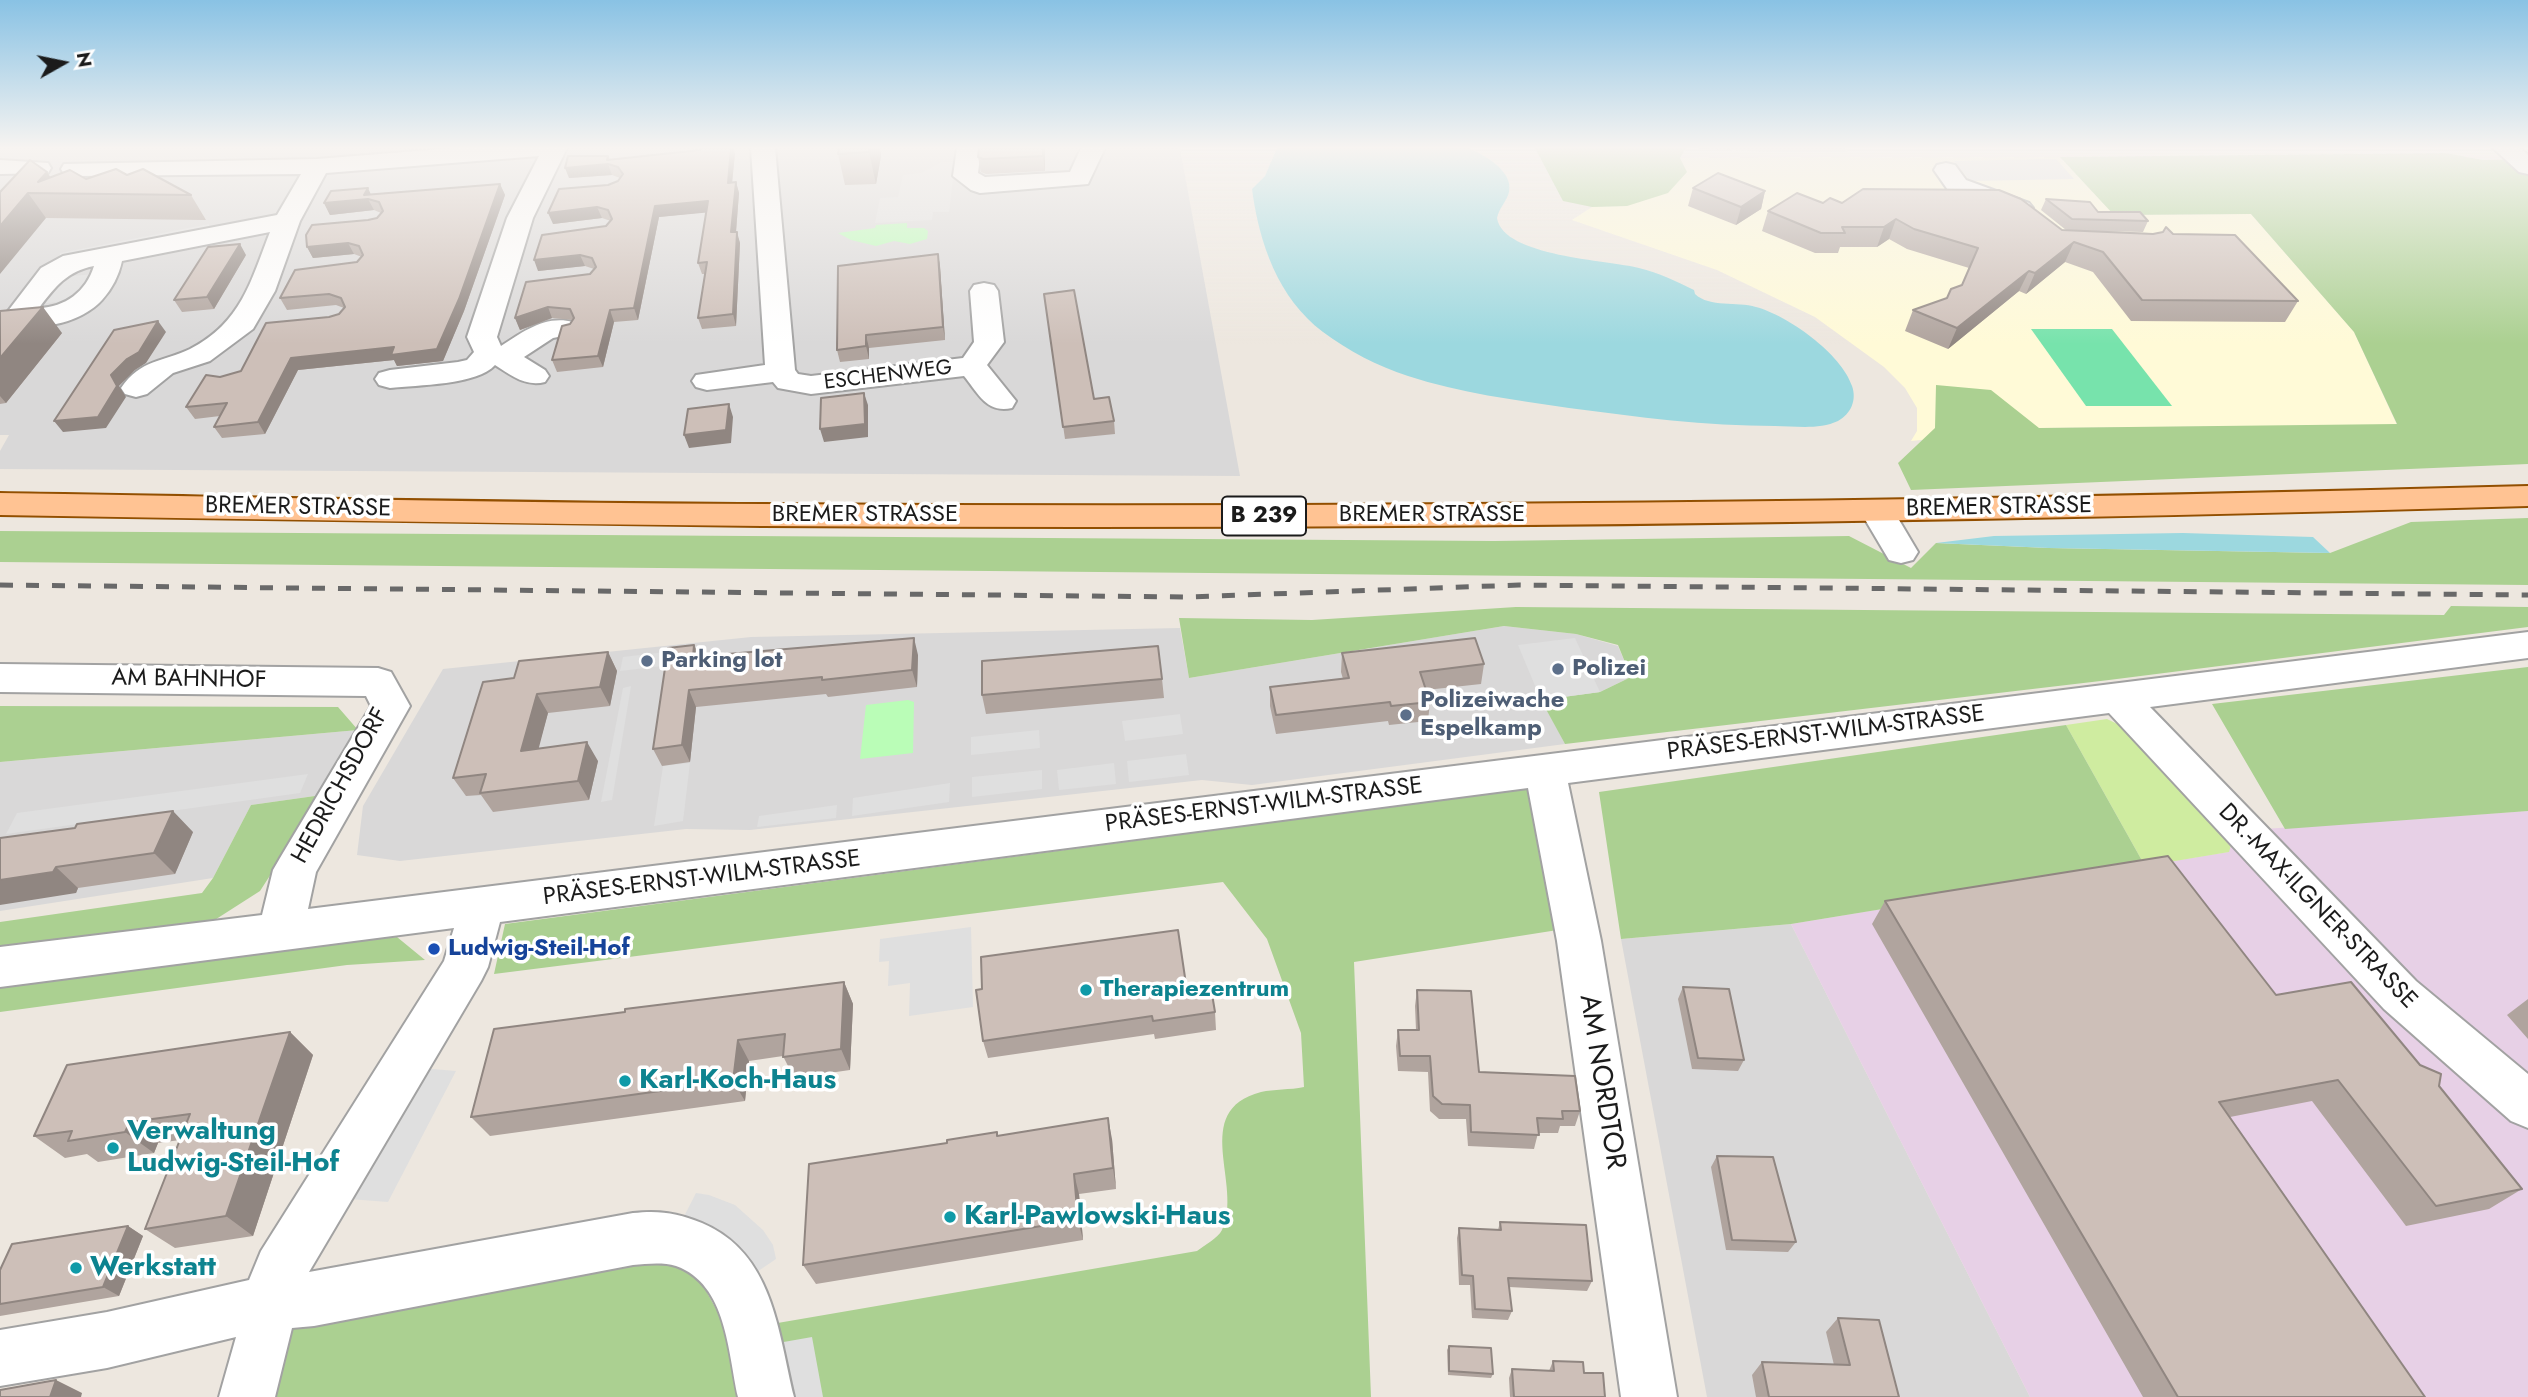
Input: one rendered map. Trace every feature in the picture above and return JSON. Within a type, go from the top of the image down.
[{"type":"main road","name":"BREMER STRASSE","points":[[0,504],[799,515],[1355,516],[1877,511],[2528,496]]},
{"type":"street","points":[[136,388],[162,367],[200,355],[239,326],[261,291],[279,273],[299,213]]},
{"type":"street","points":[[525,213],[520,218],[527,237],[511,285],[482,337],[496,355],[534,376]]},
{"type":"street","points":[[707,381],[780,372],[768,213]]},
{"type":"street","points":[[2026,213],[2040,224]]},
{"type":"street","points":[[110,255],[294,226]]},
{"type":"street","points":[[984,291],[989,342],[972,366],[1001,401]]},
{"type":"street","points":[[239,326],[268,324]]},
{"type":"street","points":[[390,379],[461,371],[478,366],[545,331],[564,328]]},
{"type":"street","points":[[200,355],[223,379]]},
{"type":"street","name":"ESCHENWEG","points":[[780,372],[789,382],[811,386],[972,366]]},
{"type":"street","points":[[1877,511],[1901,552]]},
{"type":"street","name":"PRÄSES-ERNST-WILM-STRASSE","points":[[0,967],[2528,645]]},
{"type":"street","name":"AM BAHNHOF","points":[[0,678],[378,682]]},
{"type":"street","name":"HEDRICHSDORF","points":[[280,933],[295,870],[391,706],[378,682]]},
{"type":"street","name":"DR.-MAX-ILGNER-STRASSE","points":[[2118,698],[2400,995],[2528,1105]]},
{"type":"street","name":"AM NORDTOR","points":[[1545,769],[1579,941],[1649,1397]]},
{"type":"street","points":[[247,1397],[263,1342],[267,1303],[280,1270],[465,967],[482,906]]},
{"type":"street","points":[[0,1358],[107,1340],[267,1303],[314,1299],[633,1239],[672,1239],[690,1245],[702,1253],[725,1270],[737,1285],[745,1304],[766,1397]]},
{"type":"shaded area","points":[[0,213],[1192,213],[1240,476],[0,469],[0,451],[9,435],[0,435]]},
{"type":"shaded area","points":[[877,213],[933,213],[932,220],[875,223]]},
{"type":"shaded area","points":[[1582,213],[2251,214],[2354,332],[2397,425],[2039,428],[1911,441],[1917,431],[1917,408],[1905,388],[1884,367],[1815,317],[1717,270],[1572,220]]},
{"type":"shaded area","points":[[209,224],[209,230],[59,260],[60,253]]},
{"type":"shaded area","points":[[97,274],[78,300],[38,304],[57,277]]},
{"type":"shaded area","points":[[1504,626],[1576,634],[1618,646],[1631,677],[1600,692],[1542,700],[1565,744],[1252,785],[1202,780],[750,830],[686,829],[400,861],[357,855],[363,806],[443,669],[751,637],[1180,628],[1189,678]]},
{"type":"shaded area","name":"Polizei","points":[[1575,638],[1600,692],[1541,700],[1518,645]]},
{"type":"shaded area","name":"Parking lot","points":[[674,651],[671,665],[620,671],[623,657]]},
{"type":"shaded area","points":[[631,686],[612,800],[601,802],[623,688]]},
{"type":"shaded area","points":[[1180,714],[1183,734],[1125,741],[1122,721]]},
{"type":"shaded area","points":[[358,730],[322,795],[251,805],[213,878],[0,911],[0,762]]},
{"type":"shaded area","points":[[1039,730],[1040,748],[971,755],[971,737]]},
{"type":"shaded area","points":[[1186,754],[1189,775],[1129,782],[1127,761]]},
{"type":"shaded area","points":[[690,763],[683,821],[654,826],[663,766]]},
{"type":"shaded area","points":[[1114,763],[1116,784],[1059,790],[1057,770]]},
{"type":"shaded area","points":[[1042,770],[1042,789],[972,797],[972,777]]},
{"type":"shaded area","points":[[308,774],[300,793],[6,834],[17,813]]},
{"type":"shaded area","points":[[950,783],[949,802],[852,816],[853,798]]},
{"type":"shaded area","points":[[837,805],[836,818],[757,827],[759,816]]},
{"type":"shaded area","points":[[2528,811],[2528,1397],[2030,1397],[1791,924],[2228,852],[2235,831]]},
{"type":"shaded area","points":[[1791,924],[2030,1397],[1707,1397],[1621,939]]},
{"type":"shaded area","points":[[971,927],[973,1007],[909,1016],[910,983],[888,986],[889,961],[879,962],[880,939]]},
{"type":"shaded area","points":[[421,1068],[456,1071],[388,1202],[349,1199]]},
{"type":"shaded area","points":[[696,1193],[735,1205],[763,1230],[773,1245],[776,1259],[742,1282],[675,1234]]},
{"type":"shaded area","points":[[812,1337],[823,1397],[786,1397],[778,1343]]},
{"type":"green space","points":[[2112,213],[2528,213],[2528,464],[1911,490],[1898,463],[1935,428],[1936,385],[1991,390],[2039,428],[2397,424],[2354,332],[2251,214]]},
{"type":"green space","points":[[907,223],[907,228],[924,228],[928,231],[927,239],[910,244],[894,241],[876,246],[851,240],[838,233],[875,228],[876,225]]},
{"type":"green space","points":[[2031,329],[2112,329],[2172,406],[2086,406]]},
{"type":"green space","points":[[2528,518],[2528,585],[0,562],[0,531],[1495,541],[1849,536],[1911,568],[1936,543],[2049,548],[2330,553],[2411,522]]},
{"type":"green space","points":[[2451,606],[2528,607],[2528,627],[1565,744],[1541,700],[1600,692],[1631,677],[1618,645],[1576,634],[1504,626],[1189,678],[1179,618],[1312,620],[1516,607],[2444,615]]},
{"type":"green space","points":[[2528,667],[2528,811],[2285,829],[2212,704]]},
{"type":"green space","points":[[908,700],[914,702],[913,753],[860,759],[866,705]]},
{"type":"green space","points":[[0,706],[338,707],[358,730],[0,762]]},
{"type":"green space","points":[[2107,719],[2134,732],[2235,831],[2229,852],[2145,866],[2066,725]]},
{"type":"green space","points":[[2066,725],[2145,866],[1791,924],[1621,939],[1599,792]]},
{"type":"green space","points":[[1533,788],[1564,929],[1354,962],[1371,1397],[778,1397],[766,1325],[1197,1251],[1220,1233],[1227,1212],[1223,1132],[1228,1115],[1240,1102],[1261,1092],[1304,1087],[1301,1033],[1267,939],[1223,882],[494,974],[505,924]]},
{"type":"green space","points":[[322,795],[260,891],[210,923],[0,950],[0,922],[202,893],[213,878],[251,805]]},
{"type":"green space","points":[[397,937],[425,960],[347,965],[0,1012],[0,980]]},
{"type":"green space","points":[[650,1255],[693,1270],[705,1289],[724,1323],[739,1397],[264,1397],[287,1318]]},
{"type":"water","points":[[1256,213],[1498,213],[1497,218],[1504,231],[1537,249],[1646,270],[1694,290],[1695,294],[1708,301],[1749,305],[1783,318],[1812,338],[1837,361],[1852,386],[1852,406],[1846,415],[1831,424],[1815,427],[1749,426],[1569,408],[1508,399],[1428,382],[1374,363],[1353,352],[1307,318],[1294,303],[1273,268]]},
{"type":"water","points":[[2183,533],[2313,537],[2330,553],[2049,548],[1936,543],[1994,536]]},
{"type":"building","points":[[0,213],[11,213],[0,226]]},
{"type":"building","points":[[381,213],[490,213],[459,299],[437,349],[391,355],[394,347],[291,358],[258,422],[214,427],[227,403],[186,407],[206,375],[220,377],[241,371],[266,323],[339,314],[345,307],[341,298],[329,294],[280,298],[295,270],[357,262],[363,255],[359,246],[348,243],[307,247],[306,235],[312,225],[377,218]]},
{"type":"building","points":[[609,213],[654,213],[634,308],[610,310],[598,356],[552,360],[562,326],[570,324],[574,318],[570,309],[548,307],[515,318],[526,282],[590,274],[596,267],[592,258],[580,255],[534,260],[542,235],[606,226],[612,219]]},
{"type":"building","points":[[706,213],[733,213],[731,232],[737,232],[733,314],[698,318],[707,262],[698,263]]},
{"type":"building","points":[[1773,213],[2040,213],[2062,230],[2153,234],[2163,232],[2166,227],[2173,234],[2235,235],[2298,301],[2142,300],[2103,252],[2074,242],[2035,273],[2029,271],[1957,328],[1913,310],[1947,298],[1951,289],[1962,285],[1978,248],[1914,229],[1896,219],[1884,227],[1842,227],[1845,233],[1821,233]]},
{"type":"building","points":[[2064,213],[2141,213],[2148,221],[2072,219]]},
{"type":"building","points":[[240,244],[207,297],[174,300],[208,247]]},
{"type":"building","points":[[938,254],[943,327],[866,335],[866,346],[837,350],[838,266]]},
{"type":"building","points":[[1074,290],[1094,399],[1109,397],[1114,421],[1063,427],[1044,294]]},
{"type":"building","points":[[43,307],[0,358],[0,311]]},
{"type":"building","points":[[158,321],[139,352],[127,359],[111,375],[117,386],[98,417],[54,421],[114,330]]},
{"type":"building","points":[[864,393],[865,424],[820,429],[821,398]]},
{"type":"building","points":[[729,404],[726,430],[684,435],[688,409]]},
{"type":"building","points":[[914,638],[912,670],[689,690],[682,745],[653,749],[668,648],[694,645],[693,657]]},
{"type":"building","points":[[1475,638],[1484,664],[1420,672],[1430,702],[1391,706],[1390,702],[1276,715],[1270,687],[1349,678],[1342,653]]},
{"type":"building","points":[[1158,646],[1162,679],[982,695],[982,661]]},
{"type":"building","points":[[608,652],[600,687],[537,694],[521,751],[587,742],[578,781],[480,793],[486,774],[453,778],[483,682],[514,678],[519,661]]},
{"type":"building","points":[[173,811],[154,853],[56,867],[53,872],[0,880],[0,838]]},
{"type":"building","points":[[2168,856],[2276,995],[2351,982],[2420,1065],[2441,1074],[2439,1086],[2522,1189],[2436,1206],[2338,1080],[2219,1102],[2425,1397],[2178,1397],[1885,901]]},
{"type":"building","name":"Therapiezentrum","points":[[1178,930],[1187,991],[1211,988],[1215,1012],[1153,1021],[1152,1016],[983,1041],[976,990],[982,989],[981,957]]},
{"type":"building","points":[[844,982],[841,1049],[783,1057],[785,1034],[738,1040],[733,1081],[471,1117],[494,1029],[625,1012],[625,1009]]},
{"type":"building","points":[[1683,987],[1729,989],[1744,1060],[1698,1058]]},
{"type":"building","points":[[1417,990],[1471,991],[1479,1072],[1575,1076],[1580,1111],[1562,1111],[1563,1119],[1537,1118],[1539,1135],[1471,1132],[1470,1105],[1442,1104],[1433,1096],[1430,1056],[1400,1056],[1398,1030],[1419,1030]]},
{"type":"building","points":[[290,1032],[226,1216],[145,1229],[190,1114],[130,1122],[125,1132],[68,1141],[72,1131],[34,1136],[67,1065]]},
{"type":"building","name":"Karl-Pawlowski-Haus","points":[[1108,1118],[1113,1168],[1074,1174],[1078,1220],[803,1265],[809,1164],[947,1143],[947,1140],[997,1132],[997,1136]]},
{"type":"building","points":[[1717,1156],[1773,1157],[1796,1242],[1732,1240]]},
{"type":"building","points":[[1500,1222],[1586,1225],[1592,1281],[1508,1278],[1512,1311],[1475,1309],[1473,1276],[1462,1275],[1459,1228],[1501,1230]]},
{"type":"building","name":"Werkstatt","points":[[128,1226],[103,1287],[0,1304],[0,1270],[12,1244]]},
{"type":"building","points":[[1838,1318],[1879,1320],[1899,1397],[1769,1397],[1762,1362],[1850,1365]]},
{"type":"building","points":[[1449,1346],[1491,1348],[1493,1374],[1449,1371]]},
{"type":"building","points":[[1553,1361],[1583,1362],[1584,1373],[1603,1373],[1605,1397],[1514,1397],[1512,1369],[1554,1371]]},
{"type":"building","points":[[56,1380],[50,1397],[0,1397],[0,1390]]},
{"type":"railway","points":[[0,585],[1187,597],[1519,585],[2528,595]]},
{"type":"place","name":"Parking lot","points":[[647,661]]},
{"type":"place","name":"Polizei","points":[[1558,669]]},
{"type":"place","name":"Polizeiwache Espelkamp","points":[[1406,715]]},
{"type":"place","name":"Ludwig-Steil-Hof","points":[[434,949]]},
{"type":"place","name":"Therapiezentrum","points":[[1086,990]]},
{"type":"place","name":"Karl-Koch-Haus","points":[[625,1081]]},
{"type":"place","name":"Verwaltung Ludwig-Steil-Hof","points":[[113,1148]]},
{"type":"place","name":"Karl-Pawlowski-Haus","points":[[950,1217]]},
{"type":"place","name":"Werkstatt","points":[[76,1268]]}]
